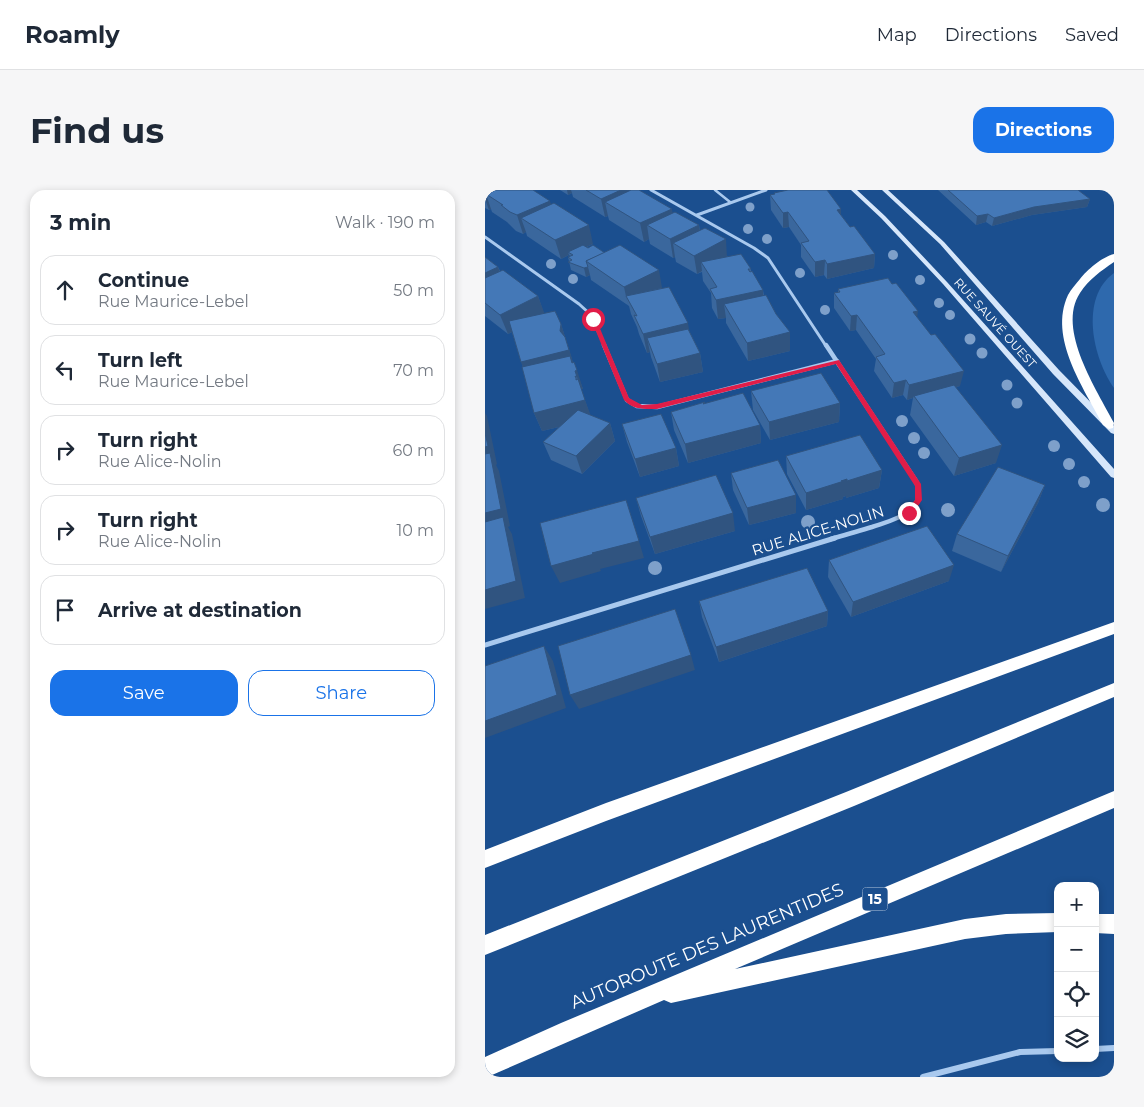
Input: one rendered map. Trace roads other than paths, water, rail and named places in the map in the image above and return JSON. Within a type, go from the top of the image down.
[{"type":"highway","points":[[1111,428],[1072,350],[1066,329],[1066,319],[1069,303],[1076,289],[1092,272],[1114,257]]},
{"type":"highway","points":[[485,859],[606,812],[1114,628]]},
{"type":"highway","points":[[485,945],[848,800],[1114,690]]},
{"type":"highway","name":"AUTOROUTE DES LAURENTIDES","points":[[485,1068],[636,1001],[1114,799]]},
{"type":"highway","points":[[636,1001],[965,930],[1006,924],[1054,922]]},
{"type":"highway","points":[[1099,923],[1114,924]]},
{"type":"main road","name":"RUE SAUVÉ OUEST","points":[[854,190],[890,224],[933,270],[1114,475]]},
{"type":"main road","name":"RUE SAUVÉ OUEST","points":[[885,190],[942,243],[1056,372],[1111,428]]},
{"type":"street","name":"RUE ALICE-NOLIN","points":[[485,645],[897,519],[909,513],[919,500],[918,486],[768,258],[754,248],[651,190]]},
{"type":"street","points":[[697,215],[766,190]]},
{"type":"street","points":[[485,237],[579,304],[590,314],[627,400],[637,406],[657,407],[837,361]]},
{"type":"street","points":[[1099,1049],[1114,1048]]},
{"type":"street","points":[[923,1077],[1020,1052],[1054,1051]]},
{"type":"lane","points":[[715,190],[729,202]]}]
